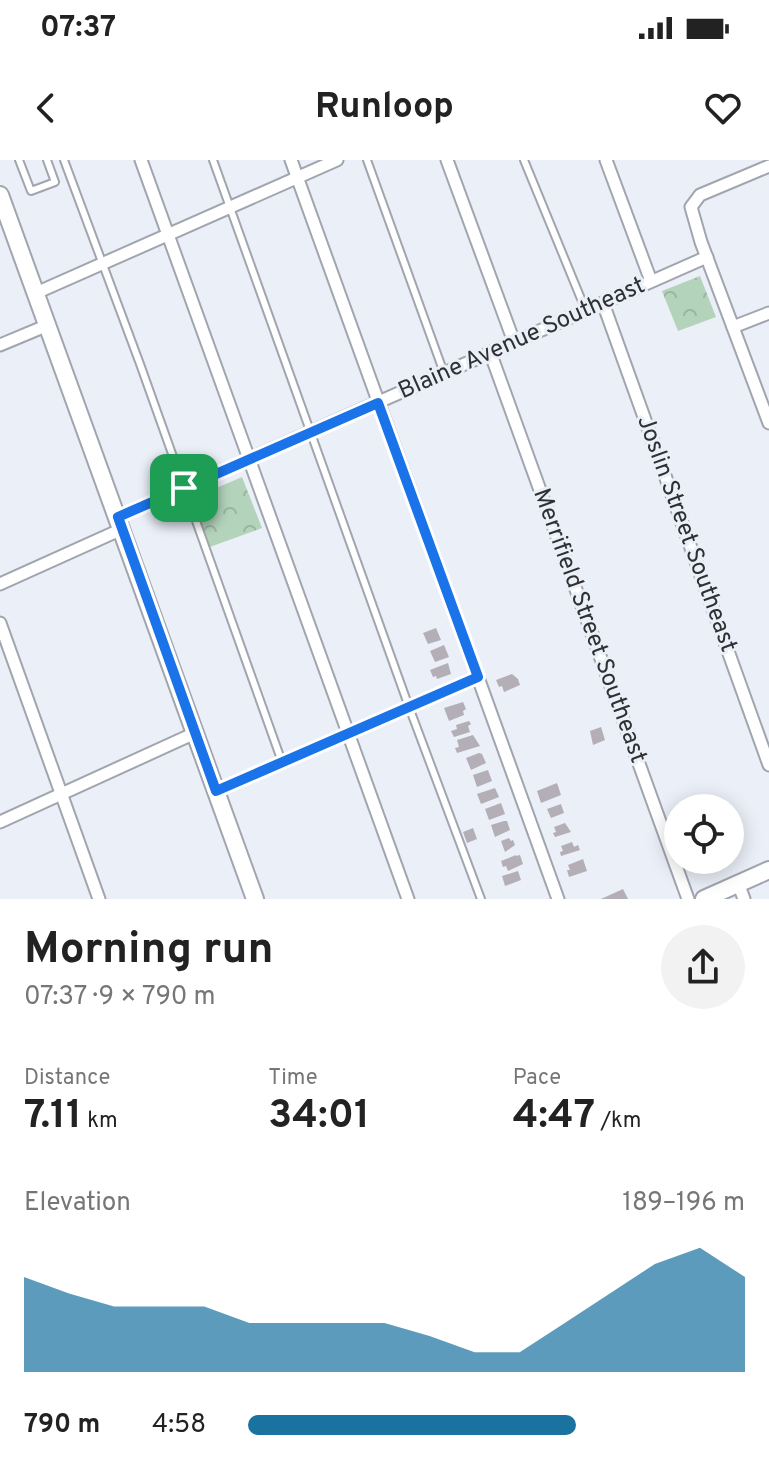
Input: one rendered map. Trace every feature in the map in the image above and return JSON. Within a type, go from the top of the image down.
[{"type":"main road","points":[[0,195],[255,899]]},
{"type":"main road","points":[[704,899],[741,891],[769,870]]},
{"type":"street","points":[[141,160],[408,899]]},
{"type":"street","points":[[291,160],[558,899]]},
{"type":"street","points":[[36,293],[337,160]]},
{"type":"street","points":[[447,160],[514,342]]},
{"type":"street","points":[[606,160],[651,281]]},
{"type":"street","points":[[756,160],[769,165]]},
{"type":"street","points":[[769,165],[700,195],[691,207],[769,423]]},
{"type":"street","name":"Blaine Avenue Southeast","points":[[0,584],[184,488],[707,257]]},
{"type":"street","name":"Joslin Street Southeast","points":[[603,303],[769,765]]},
{"type":"street","points":[[733,327],[769,313]]},
{"type":"street","points":[[0,345],[48,325]]},
{"type":"street","name":"Merrifield Street Southeast","points":[[490,352],[688,899]]},
{"type":"street","points":[[0,623],[99,899]]},
{"type":"street","points":[[216,791],[478,677]]},
{"type":"street","points":[[0,822],[195,733]]},
{"type":"lane","points":[[19,160],[31,191],[55,182],[47,160]]},
{"type":"lane","points":[[64,160],[282,762]]},
{"type":"lane","points":[[213,160],[481,899]]},
{"type":"lane","points":[[367,160],[444,373]]},
{"type":"lane","points":[[524,160],[586,311]]},
{"type":"green space","points":[[700,276],[716,317],[678,331],[662,291]]},
{"type":"green space","points":[[242,477],[262,528],[207,548],[191,499]]},
{"type":"building","points":[[436,628],[441,640],[428,644],[423,633]]},
{"type":"building","points":[[444,645],[449,657],[435,662],[430,651]]},
{"type":"building","points":[[448,663],[451,674],[437,679],[433,677],[430,670]]},
{"type":"building","points":[[512,674],[520,685],[504,692],[496,680]]},
{"type":"building","points":[[463,702],[466,709],[464,715],[449,721],[444,708]]},
{"type":"building","points":[[469,721],[470,732],[454,737],[451,731],[457,729],[456,725]]},
{"type":"building","points":[[601,727],[605,740],[593,745],[590,731]]},
{"type":"building","points":[[473,735],[480,746],[457,753],[457,740]]},
{"type":"building","points":[[479,753],[486,763],[471,770],[466,758]]},
{"type":"building","points":[[488,770],[492,781],[477,787],[473,775]]},
{"type":"building","points":[[557,783],[561,795],[541,803],[537,791]]},
{"type":"building","points":[[495,788],[499,797],[481,804],[477,794]]},
{"type":"building","points":[[501,803],[505,814],[489,820],[485,809]]},
{"type":"building","points":[[561,804],[564,813],[551,818],[547,809]]},
{"type":"building","points":[[507,821],[510,830],[495,837],[491,825]]},
{"type":"building","points":[[565,823],[571,832],[555,837],[554,827]]},
{"type":"building","points":[[473,828],[477,839],[467,843],[463,832]]},
{"type":"building","points":[[509,838],[515,845],[505,852],[501,841]]},
{"type":"building","points":[[572,842],[580,850],[561,856],[561,846]]},
{"type":"building","points":[[520,855],[523,864],[508,871],[501,861]]},
{"type":"building","points":[[583,859],[587,871],[569,877],[568,865]]},
{"type":"building","points":[[518,871],[521,880],[505,886],[502,876]]},
{"type":"building","points":[[623,889],[628,899],[601,899]]},
{"type":"route","points":[[378,403],[478,677],[216,791],[118,517],[184,488],[378,403]]}]
